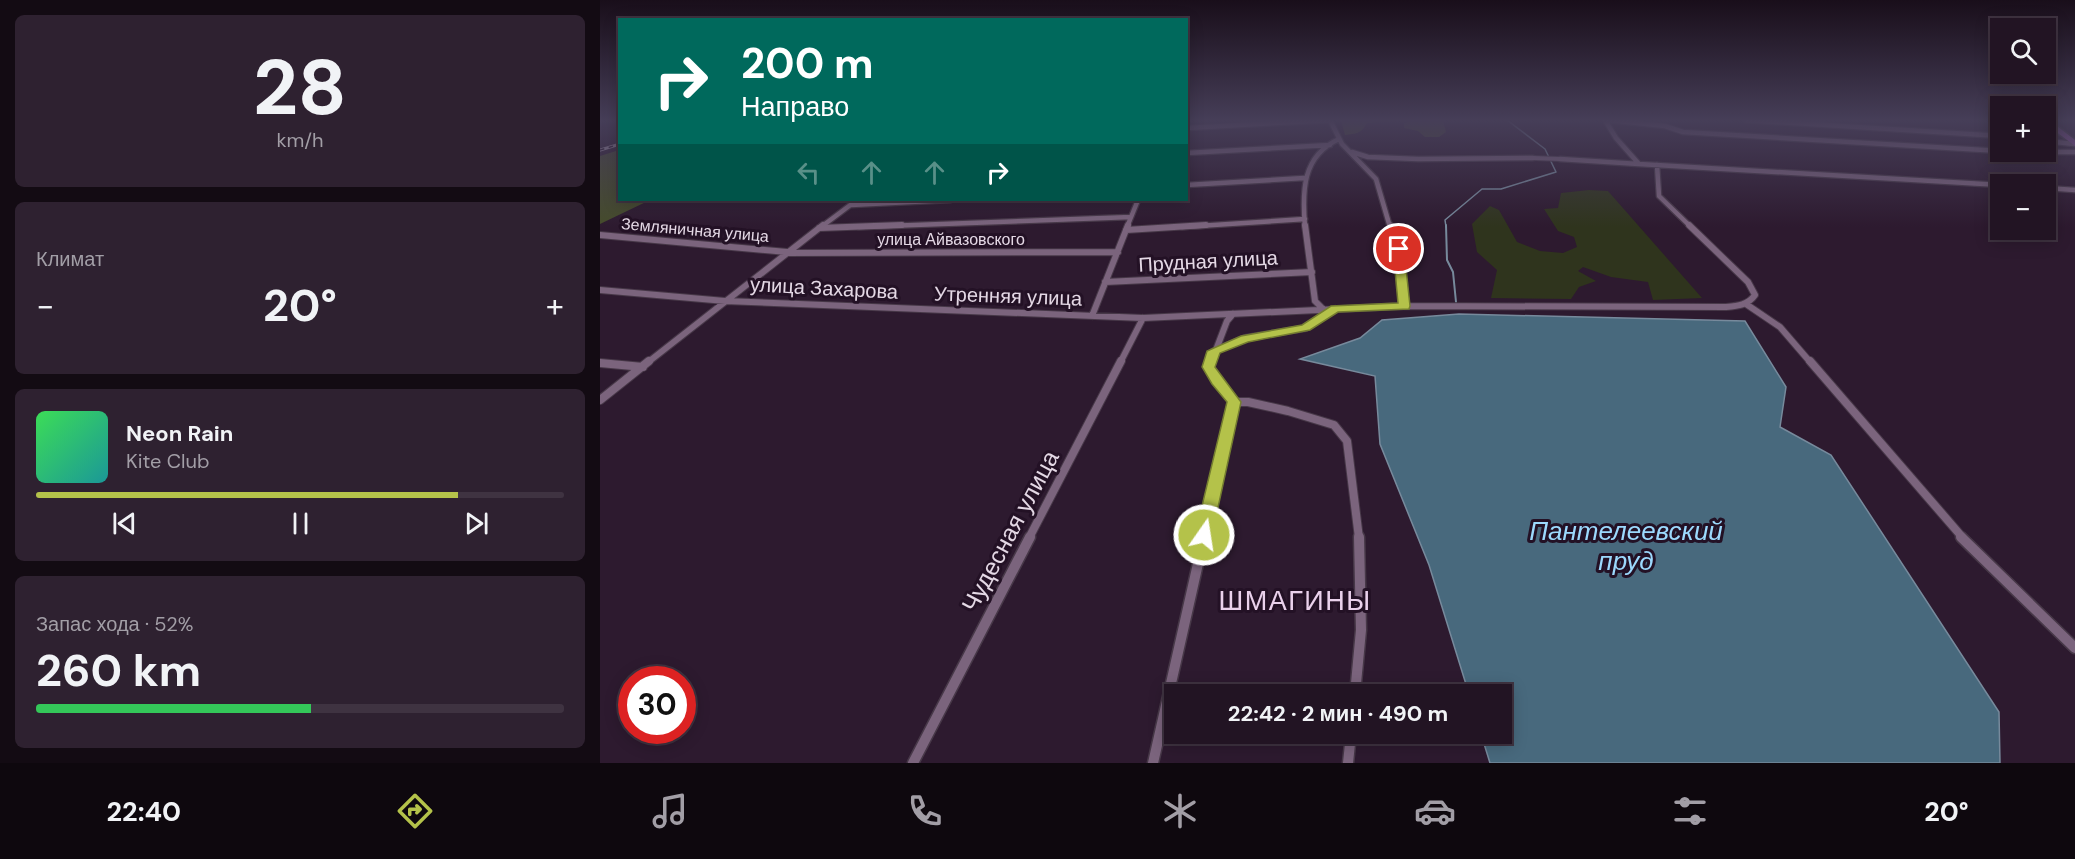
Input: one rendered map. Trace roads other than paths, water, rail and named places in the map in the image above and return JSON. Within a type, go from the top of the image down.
[{"type":"street","points":[[1319,156],[1308,167],[1304,178],[1305,219],[1316,301],[1323,309]]},
{"type":"street","points":[[1353,156],[1376,179],[1382,205],[1399,249],[1404,306]]},
{"type":"street","points":[[1363,156],[1418,159],[1560,159],[1990,184]]},
{"type":"street","points":[[1632,156],[1639,164]]},
{"type":"street","points":[[1657,165],[1659,196],[1748,282],[1755,295],[1753,300],[1746,304],[1780,327],[1956,530],[2075,648]]},
{"type":"street","points":[[1188,185],[1304,178]]},
{"type":"street","points":[[2056,189],[2075,190]]},
{"type":"street","points":[[600,400],[856,201]]},
{"type":"street","points":[[850,205],[930,201]]},
{"type":"street","points":[[1092,316],[1138,201]]},
{"type":"street","points":[[818,228],[1131,217]]},
{"type":"street","name":"Прудная улица","points":[[1126,230],[1305,219]]},
{"type":"street","name":"Земляничная улица","points":[[600,235],[786,253]]},
{"type":"street","name":"улица Айвазовского","points":[[786,253],[1118,252]]},
{"type":"street","name":"Прудная улица","points":[[1105,282],[1312,272]]},
{"type":"street","name":"улица Захарова","points":[[600,290],[725,301],[922,309]]},
{"type":"street","name":"Утренняя улица","points":[[922,309],[1143,318],[1404,306],[1651,309],[1746,304]]},
{"type":"street","points":[[1214,351],[1245,338],[1306,328],[1335,309]]},
{"type":"street","points":[[1233,314],[1227,321],[1209,367],[1234,402]]},
{"type":"street","name":"Чудесная улица","points":[[913,763],[1143,318]]},
{"type":"street","points":[[600,363],[643,367]]},
{"type":"street","points":[[1234,402],[1248,402],[1288,411],[1334,425],[1347,441],[1359,529],[1361,630],[1356,684]]},
{"type":"street","points":[[1153,763],[1234,402]]},
{"type":"street","points":[[1348,763],[1350,744]]},
{"type":"water","name":"Пантелеевский пруд","points":[[1459,314],[1745,321],[1786,387],[1780,427],[1831,455],[1999,712],[2000,763],[1490,763],[1484,744],[1512,744],[1512,684],[1466,684],[1429,565],[1380,444],[1375,376],[1300,359],[1360,338],[1382,320]]},
{"type":"waterway","points":[[1446,227],[1445,220],[1482,189],[1501,189],[1556,172],[1548,156]]},
{"type":"waterway","points":[[1446,225],[1447,260],[1453,272],[1456,302]]},
{"type":"district","name":"ШМАГИНЫ","points":[[1295,600]]}]
